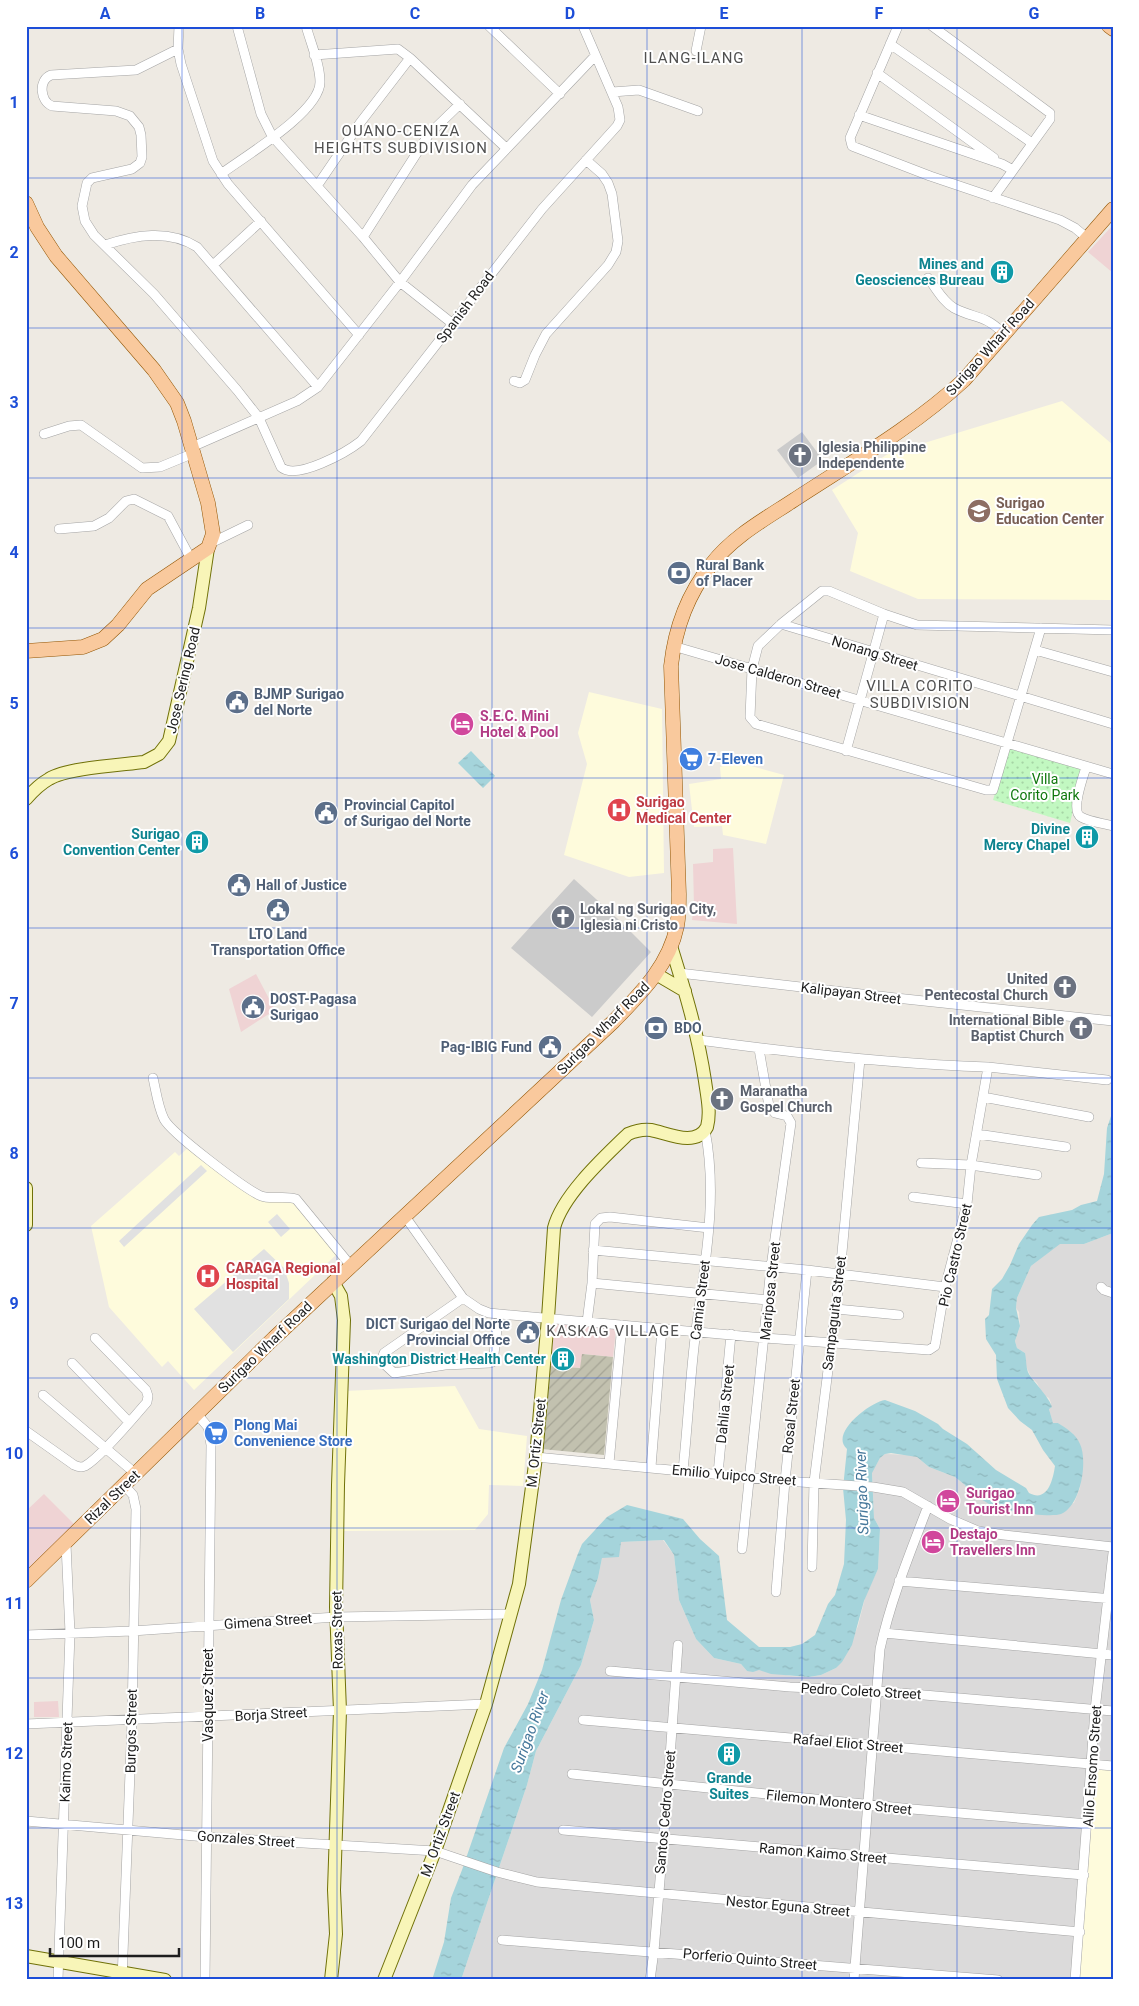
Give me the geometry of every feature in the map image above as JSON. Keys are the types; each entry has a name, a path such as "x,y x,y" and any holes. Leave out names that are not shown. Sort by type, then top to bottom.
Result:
{"main road":[{"path":"1109,26 1113,29"},
{"path":"26,203 37,227 56,256 154,370 181,412 211,514 213,534 210,545 147,589 118,625 103,639 83,647 26,651"},
{"name":"Surigao Wharf Road","path":"198,1414 333,1282 613,1022 646,988 656,974 671,946 678,923 679,894 670,682 673,646 688,600 711,565 724,551 756,525 933,408 964,380 1113,209"},
{"name":"Rizal Street","path":"27,1579 66,1544 198,1414"}],"street":[{"path":"179,26 178,49 208,149 221,174 360,335"},
{"path":"237,26 262,114 272,136 363,237 400,282 453,324"},
{"path":"221,174 307,109 318,92 320,84 319,74 306,26"},
{"path":"489,26 560,94"},
{"name":"Spanish Road","path":"259,418 281,467 285,471 293,472 334,458 349,451 366,436 542,209 617,126 620,120 618,107 583,26"},
{"path":"696,51 701,26"},
{"path":"898,26 850,138 850,144 854,149 1060,220 1075,228 1087,238"},
{"path":"932,26 1048,111 1050,119 992,198"},
{"path":"890,44 1032,143"},
{"path":"314,55 398,48 506,148"},
{"path":"178,49 136,70 55,74 46,77 42,83 44,96 48,105 124,113 135,120 141,135 142,157 140,163 132,169 92,178 87,183 82,206 85,221 94,235 154,294 209,356 259,418"},
{"path":"44,434 68,426 81,425 142,468 160,467 297,401 318,387 360,335 462,198 506,148 595,56"},
{"path":"317,186 360,122 410,58"},
{"path":"877,73 1002,164 1013,170"},
{"path":"612,92 630,89 648,92 698,111"},
{"path":"363,237 429,134 460,104"},
{"path":"859,115 1002,164"},
{"path":"514,381 520,383 525,380 546,334 608,265 616,252 618,232 610,189 602,174 586,160"},
{"path":"213,265 261,221"},
{"path":"105,245 135,236 162,236 188,241 197,247 318,387"},
{"path":"928,278 954,308 984,318 1003,333"},
{"path":"59,529 94,526 109,518 126,501 134,499 168,516 191,558"},
{"path":"210,545 248,525"},
{"name":"Jose Sering Road","path":"26,800 41,784 60,774 144,762 153,759 165,748 172,730 190,649 210,545"},
{"path":"1041,628 995,787 989,791 846,751 752,722 749,712 752,669 758,646 819,592 826,590 904,622 930,626 1041,628 1113,630"},
{"path":"846,751 884,614"},
{"name":"Nonang Street","path":"781,624 1113,724"},
{"name":"Jose Calderon Street","path":"673,646 861,700 1007,745 1113,774"},
{"path":"1035,650 1113,672"},
{"path":"1086,767 1076,805 1077,812 1082,817 1113,826"},
{"path":"671,946 699,1040 709,1112 705,1130"},
{"name":"Kalipayan Street","path":"679,973 1113,1020"},
{"path":"656,974 685,991"},
{"path":"699,1040 759,1049 860,1060 918,1065 988,1067 1107,1080"},
{"name":"Mariposa Street","path":"742,1548 771,1267 791,1123 787,1116 775,1114 769,1106 759,1049"},
{"name":"Sampaguita Street","path":"812,1567 814,1482 840,1274 860,1060"},
{"name":"Pio Castro Street","path":"463,1298 479,1309 499,1314 799,1341 930,1350 937,1341 946,1288 967,1204 971,1165 988,1067"},
{"path":"153,1078 164,1119 174,1130 234,1179 254,1191 267,1197 290,1197 296,1199 351,1266"},
{"path":"983,1097 1090,1117"},
{"name":"M. Ortiz Street","path":"384,1980 435,1851 486,1704 523,1564 536,1457 554,1228 564,1203 628,1134 642,1130 651,1130 673,1137 685,1138 705,1130"},
{"name":"Camia Street","path":"683,1470 696,1331 709,1228 709,1160 705,1130"},
{"path":"977,1134 1066,1147"},
{"path":"921,1162 971,1165 1037,1175"},
{"path":"26,1188 26,1225"},
{"path":"913,1197 967,1204"},
{"path":"404,1215 463,1298 384,1354 381,1361 394,1373 445,1365 493,1362 499,1314"},
{"path":"587,1322 592,1283 595,1224 601,1218 610,1217 709,1228"},
{"path":"593,1250 807,1270 946,1288"},
{"name":"Rosal Street","path":"776,1592 785,1480 807,1270"},
{"name":"Roxas Street","path":"330,1980 336,1934 334,1890 340,1711 336,1617 338,1485 344,1320 341,1296 333,1282"},
{"path":"592,1283 768,1300"},
{"path":"1101,1287 1113,1293"},
{"path":"836,1309 899,1315"},
{"path":"609,1463 622,1325"},
{"path":"651,1467 662,1329"},
{"name":"Dahlia Street","path":"718,1474 730,1334"},
{"path":"26,1431 80,1468 90,1462 105,1448 147,1402 146,1390 95,1338"},
{"path":"72,1363 129,1422"},
{"path":"43,1395 136,1474"},
{"name":"Vasquez Street","path":"198,1414 208,1427 211,1446 205,1980"},
{"name":"Emilio Yuipco Street","path":"536,1457 873,1487 903,1492 958,1523 978,1530 1004,1535 1113,1547"},
{"name":"Burgos Street","path":"122,1976 132,1720 132,1631 136,1509 133,1495 125,1486"},
{"path":"854,1980 877,1691 884,1633 899,1581 928,1506"},
{"name":"Kaimo Street","path":"58,1980 70,1633 66,1544"},
{"name":"Alilo Ensomo Street","path":"1075,1980 1095,1710 1100,1654 1110,1599 1113,1553"},
{"path":"899,1581 1110,1599"},
{"name":"Gimena Street","path":"26,1635 132,1631 336,1617 511,1614"},
{"path":"884,1633 1113,1655"},
{"name":"Santos Cedro Street","path":"650,1980 659,1894 678,1645"},
{"name":"Pedro Coleto Street","path":"610,1671 675,1678 790,1687 877,1691 1113,1711"},
{"name":"Borja Street","path":"26,1724 486,1704"},
{"name":"Rafael Eliot Street","path":"583,1720 1113,1766"},
{"name":"Filemon Montero Street","path":"572,1774 668,1785 1088,1824"},
{"name":"Gonzales Street","path":"26,1821 206,1837 435,1851 497,1872"},
{"name":"Ramon Kaimo Street","path":"563,1830 1084,1875"},
{"name":"Nestor Eguna Street","path":"497,1872 538,1882 1080,1932"},
{"name":"Porferio Quinto Street","path":"502,1940 998,1980"},
{"path":"26,1956 122,1976 165,1980"}],"shaded area":[{"path":"1113,225 1113,273 1088,252"},
{"name":"Surigao Education Center","path":"1062,401 1113,445 1113,600 918,599 850,571 858,533 832,490 888,454"},
{"name":"Iglesia Philippine Independente","path":"802,432 823,460 798,478 777,450"},
{"name":"Surigao Medical Center","path":"589,692 662,709 664,873 629,877 564,855 587,764 578,733"},
{"path":"726,759 784,775 766,844 723,835 722,826 694,827 689,784 721,779 720,767 726,765"},
{"path":"733,848 737,924 692,920 694,906 693,864 713,862 713,849"},
{"path":"574,879 651,952 592,1017 511,948"},
{"path":"256,974 275,1010 241,1032 229,989"},
{"name":"CARAGA Regional Hospital","path":"190,1146 239,1187 291,1201 338,1253 194,1390 168,1361 162,1367 109,1307 91,1226 175,1152 179,1156"},
{"path":"201,1165 207,1171 124,1247 119,1241"},
{"path":"277,1214 290,1229 281,1237 268,1222"},
{"path":"1113,1233 1113,1769 1096,1768 1079,1980 461,1980 527,1785 536,1751 581,1665 594,1620 590,1600 598,1578 602,1558 621,1542 663,1540 674,1555 679,1600 696,1639 714,1658 741,1664 747,1671 759,1670 791,1676 809,1677 821,1675 836,1668 846,1654 858,1626 866,1594 878,1569 880,1529 874,1518 872,1472 880,1458 885,1454 917,1457 929,1467 955,1477 967,1489 994,1506 1033,1515 1074,1503 1080,1488 1082,1469 1073,1434 1058,1423 1053,1424 1049,1409 1051,1403 1049,1398 1043,1395 1037,1383 1031,1377 1026,1366 1025,1353 1017,1348 1015,1341 1020,1326 1019,1312 1016,1308 1017,1298 1031,1266 1060,1243 1084,1244"},
{"path":"264,1249 284,1268 289,1283 289,1299 233,1352 194,1309"},
{"path":"555,1324 616,1329 613,1357 583,1354 581,1368 550,1366"},
{"path":"582,1354 613,1357 604,1455 542,1449 550,1366 580,1368"},
{"path":"455,1386 479,1429 527,1436 523,1486 489,1485 488,1514 475,1530 344,1531 345,1391"},
{"path":"44,1494 76,1526 31,1571 26,1564 26,1511"},
{"path":"58,1701 59,1717 34,1717 34,1702"},
{"path":"1096,1768 1113,1769 1113,1980 1079,1980"}],"green space":[{"name":"Villa Corito Park","path":"1009,747 1083,769 1070,823 993,800"}],"water":[{"path":"471,751 495,776 483,788 458,763"},
{"name":"Surigao River","path":"1113,1110 1113,1233 1084,1244 1060,1244 1031,1266 1017,1298 1016,1308 1020,1326 1015,1341 1017,1348 1025,1353 1029,1374 1051,1404 1052,1407 1049,1409 1053,1423 1058,1423 1067,1429 1080,1444 1083,1472 1074,1502 1061,1514 1055,1515 1017,1512 999,1508 967,1489 955,1477 929,1467 917,1457 891,1453 885,1454 880,1458 872,1473 874,1518 880,1529 878,1569 864,1601 852,1645 842,1662 836,1668 821,1675 809,1677 771,1674 759,1670 747,1671 741,1664 714,1658 696,1639 679,1600 674,1555 664,1540 621,1542 619,1557 602,1558 598,1578 590,1600 594,1620 581,1665 536,1751 527,1785 461,1980 432,1980 444,1942 451,1898 504,1748 528,1704 542,1670 561,1600 582,1544 607,1517 627,1505 683,1519 700,1539 719,1556 727,1620 759,1647 790,1647 802,1644 815,1635 828,1604 835,1595 844,1564 846,1520 843,1488 847,1449 843,1443 843,1435 847,1427 870,1406 885,1400 915,1411 967,1444 996,1470 1026,1488 1029,1493 1041,1495 1045,1492 1051,1483 1055,1466 1032,1430 1008,1408 997,1379 996,1355 986,1339 985,1319 989,1315 992,1289 1002,1279 1019,1244 1039,1217 1072,1210 1081,1205 1097,1201 1104,1174 1107,1128"}],"place":[{"name":"Mines and Geosciences Bureau","path":"1002,272"},
{"name":"Iglesia Philippine Independente","path":"800,455"},
{"name":"Surigao Education Center","path":"979,511"},
{"name":"Rural Bank of Placer","path":"679,573"},
{"name":"BJMP Surigao del Norte","path":"237,702"},
{"name":"S.E.C. Mini Hotel & Pool","path":"462,724"},
{"name":"7-Eleven","path":"691,759"},
{"name":"Surigao Medical Center","path":"619,810"},
{"name":"Provincial Capitol of Surigao del Norte","path":"326,813"},
{"name":"Divine Mercy Chapel","path":"1087,837"},
{"name":"Surigao Convention Center","path":"197,842"},
{"name":"Hall of Justice","path":"239,885"},
{"name":"LTO Land Transportation Office","path":"278,910"},
{"name":"Lokal ng Surigao City, Iglesia ni Cristo","path":"563,917"},
{"name":"United Pentecostal Church","path":"1065,987"},
{"name":"DOST-Pagasa Surigao","path":"253,1007"},
{"name":"BDO","path":"656,1028"},
{"name":"International Bible Baptist Church","path":"1081,1028"},
{"name":"Pag-IBIG Fund","path":"550,1047"},
{"name":"Maranatha Gospel Church","path":"722,1099"},
{"name":"CARAGA Regional Hospital","path":"208,1276"},
{"name":"DICT Surigao del Norte Provincial Office","path":"528,1332"},
{"name":"Washington District Health Center","path":"563,1359"},
{"name":"Plong Mai Convenience Store","path":"216,1433"},
{"name":"Surigao Tourist Inn","path":"948,1501"},
{"name":"Destajo Travellers Inn","path":"933,1542"},
{"name":"Grande Suites","path":"729,1754"}],"district":[{"name":"ILANG-ILANG","path":"694,58"},
{"name":"OUANO-CENIZA HEIGHTS SUBDIVISION","path":"401,140"},
{"name":"VILLA CORITO SUBDIVISION","path":"920,694"},
{"name":"KASKAG VILLAGE","path":"613,1331"}]}
